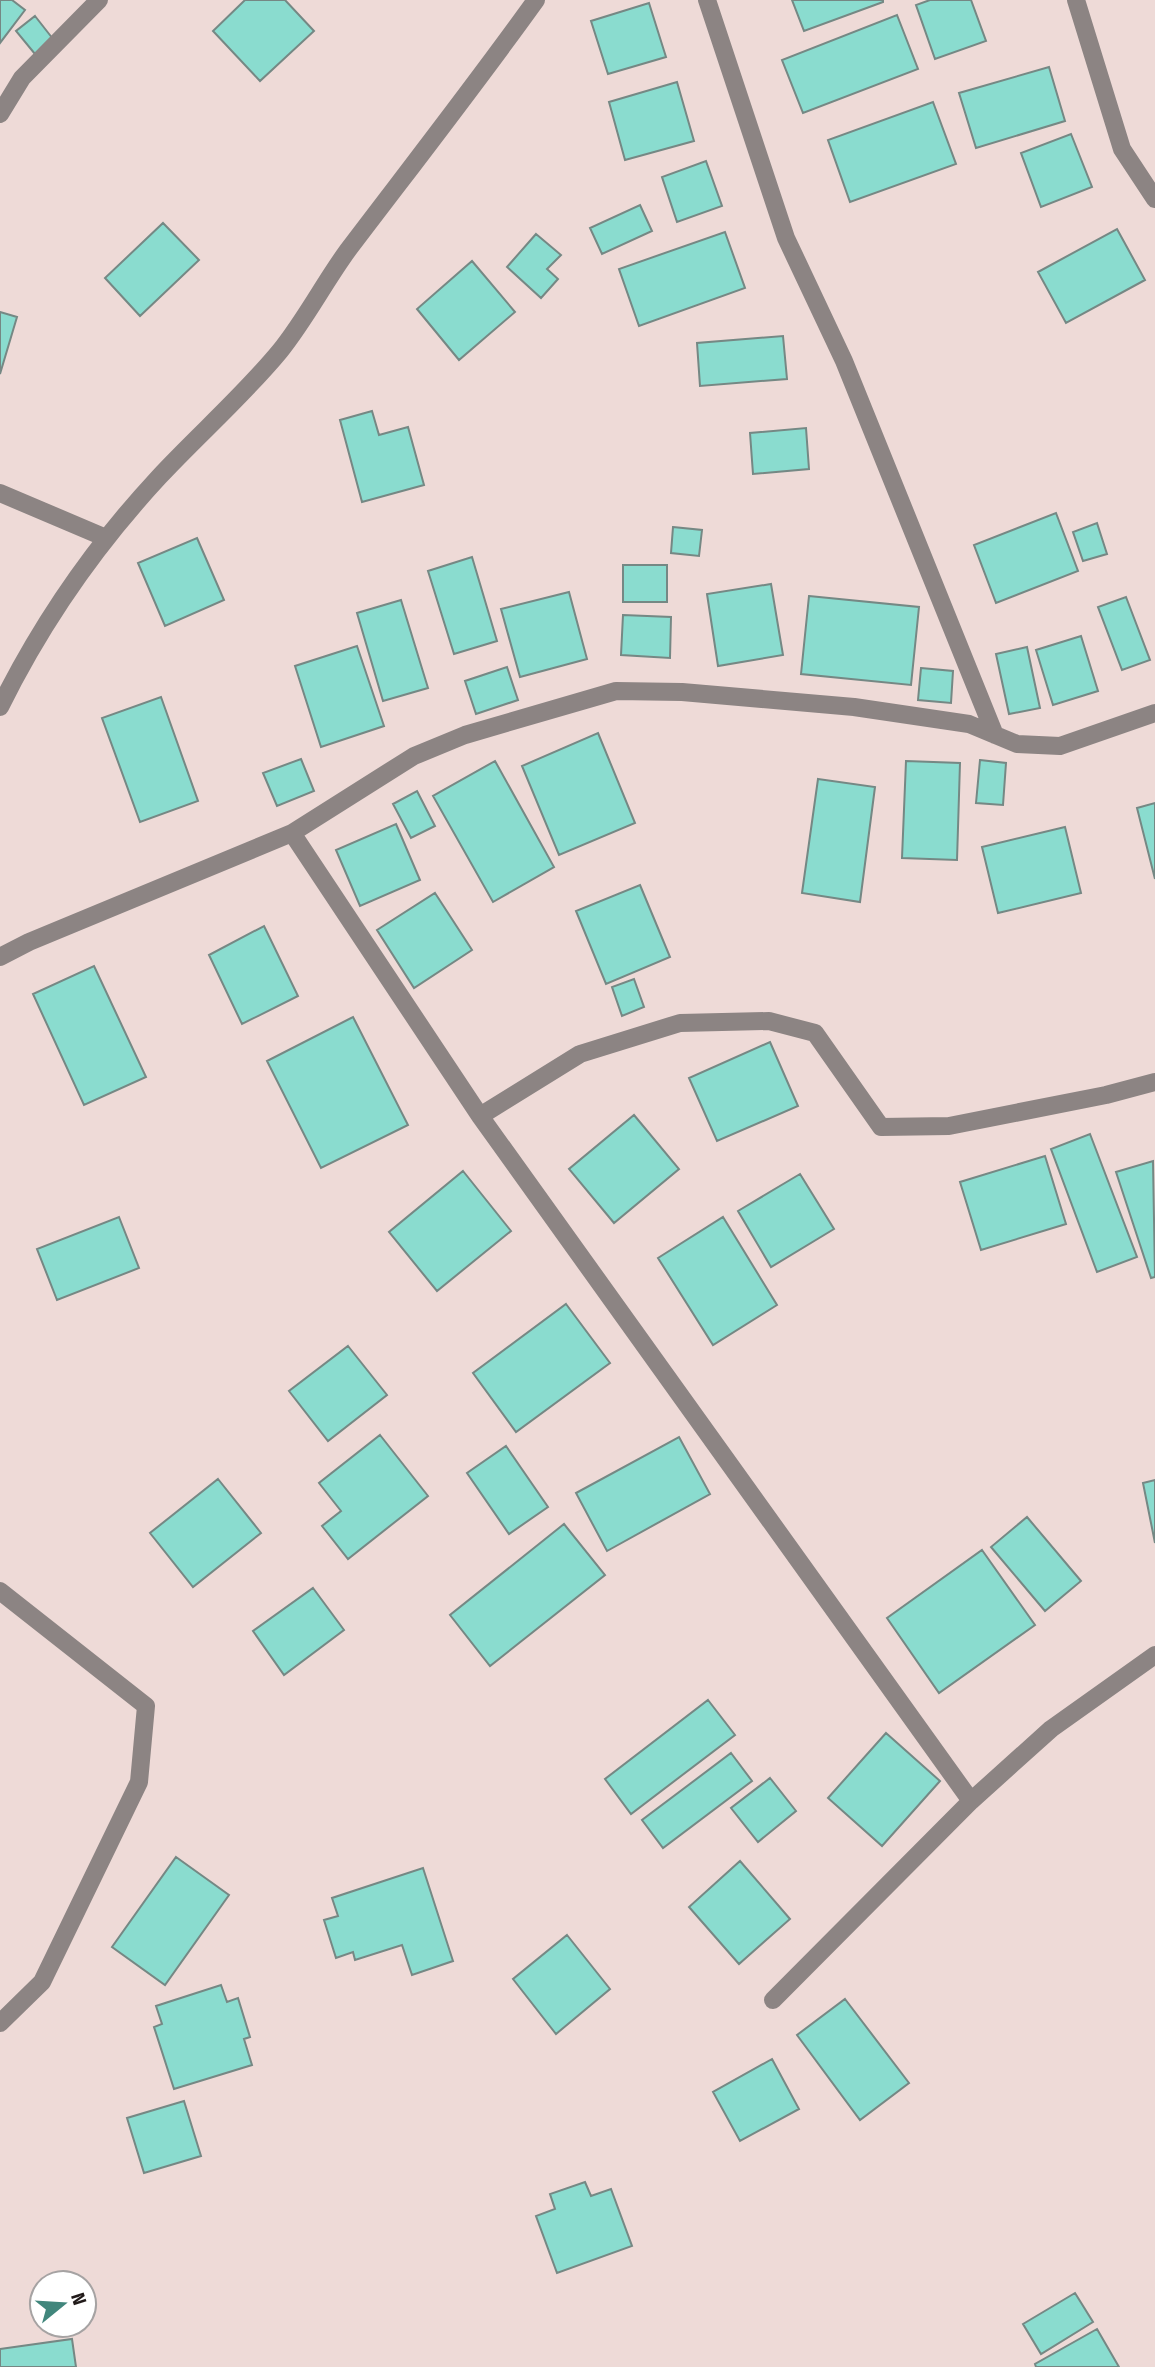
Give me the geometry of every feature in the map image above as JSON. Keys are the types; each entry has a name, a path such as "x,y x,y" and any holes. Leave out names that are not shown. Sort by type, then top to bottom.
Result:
{"street":[{"path":"0,114 22,78 99,0"},
{"path":"0,708 22,662 64,592 106,538 280,351 347,252 466,99 536,0"},
{"path":"706,0 786,238 844,361 995,735"},
{"path":"1076,0 1122,149 1155,199"},
{"path":"0,493 106,538"},
{"path":"0,957 29,942 292,833 414,756 465,735 616,691 682,692 854,707 970,724 1017,744 1060,747 1155,713"},
{"path":"292,833 480,1116 971,1801"},
{"path":"480,1116 580,1054 680,1023 769,1021 815,1033 881,1126 949,1126 1106,1096 1155,1082"},
{"path":"0,1591 146,1706 139,1782 42,1982 0,2024"},
{"path":"773,2000 971,1801 1051,1729 1155,1655"}],"building":[{"path":"0,0 12,0 25,10 0,43"},
{"path":"245,0 285,0 314,31 260,81 213,31"},
{"path":"792,0 883,0 883,2 804,31"},
{"path":"930,0 971,0 986,41 935,59 916,5"},
{"path":"649,3 666,57 608,74 591,21"},
{"path":"897,15 918,69 803,113 782,60"},
{"path":"35,16 53,39 35,54 16,31"},
{"path":"1049,67 1065,121 976,148 959,93"},
{"path":"677,82 694,141 625,160 609,102"},
{"path":"933,102 956,164 850,202 828,140"},
{"path":"1071,134 1092,187 1041,207 1021,153"},
{"path":"706,161 722,206 677,222 662,177"},
{"path":"640,205 652,231 602,254 590,228"},
{"path":"163,223 199,260 140,316 105,278"},
{"path":"1117,229 1145,280 1066,323 1038,272"},
{"path":"725,232 745,288 639,326 619,269"},
{"path":"536,234 561,255 547,269 558,279 541,298 507,267"},
{"path":"472,261 515,312 459,360 417,309"},
{"path":"0,312 17,317 0,374"},
{"path":"783,336 787,379 700,386 697,343"},
{"path":"372,411 379,435 408,427 424,485 362,502 340,420"},
{"path":"806,428 809,469 753,474 750,433"},
{"path":"1056,513 1078,571 996,603 974,545"},
{"path":"1097,523 1107,554 1083,561 1073,532"},
{"path":"673,527 702,530 699,556 671,553"},
{"path":"197,538 224,600 165,626 138,563"},
{"path":"472,557 497,641 454,654 428,571"},
{"path":"623,565 667,565 667,602 623,602"},
{"path":"771,584 783,655 718,666 707,594"},
{"path":"569,592 587,659 520,677 501,609"},
{"path":"809,596 919,607 911,685 801,674"},
{"path":"1126,597 1150,660 1122,670 1098,607"},
{"path":"401,600 428,688 383,701 357,613"},
{"path":"623,615 671,617 670,658 621,655"},
{"path":"1081,636 1098,691 1053,705 1036,650"},
{"path":"357,646 384,726 321,747 295,666"},
{"path":"1027,647 1040,708 1009,714 996,654"},
{"path":"507,667 518,700 476,714 465,681"},
{"path":"921,668 953,671 951,703 918,700"},
{"path":"161,697 198,801 140,822 102,718"},
{"path":"598,733 635,823 559,855 522,766"},
{"path":"301,759 314,791 277,806 263,773"},
{"path":"980,760 1006,763 1003,805 976,803"},
{"path":"495,761 554,867 493,902 433,796"},
{"path":"906,761 960,763 957,860 902,858"},
{"path":"818,779 875,787 860,902 802,893"},
{"path":"417,791 435,826 411,838 393,804"},
{"path":"1155,803 1155,879 1137,808"},
{"path":"396,824 420,880 360,906 336,850"},
{"path":"1065,827 1081,893 998,913 982,847"},
{"path":"640,885 670,957 606,984 576,911"},
{"path":"435,893 472,950 414,988 377,930"},
{"path":"264,926 298,996 242,1024 209,955"},
{"path":"94,966 146,1077 84,1105 33,994"},
{"path":"634,979 644,1007 622,1016 612,987"},
{"path":"353,1017 408,1125 321,1168 267,1061"},
{"path":"770,1042 798,1106 717,1141 689,1078"},
{"path":"634,1115 679,1169 614,1223 569,1169"},
{"path":"1090,1134 1137,1257 1097,1272 1051,1149"},
{"path":"1045,1156 1066,1224 981,1250 960,1182"},
{"path":"1153,1161 1155,1277 1151,1278 1116,1172"},
{"path":"463,1171 511,1231 437,1291 389,1232"},
{"path":"800,1174 834,1229 771,1267 738,1211"},
{"path":"119,1217 139,1268 57,1300 37,1249"},
{"path":"723,1217 777,1305 713,1345 658,1258"},
{"path":"566,1304 610,1363 516,1432 473,1373"},
{"path":"348,1346 387,1395 328,1441 289,1391"},
{"path":"380,1435 428,1496 348,1559 322,1526 341,1511 319,1483"},
{"path":"679,1437 710,1494 607,1551 576,1493"},
{"path":"506,1446 548,1507 509,1534 467,1473"},
{"path":"218,1479 261,1533 193,1587 150,1533"},
{"path":"1155,1480 1155,1543 1143,1483"},
{"path":"1027,1517 1081,1581 1045,1611 991,1547"},
{"path":"564,1524 605,1575 490,1666 450,1615"},
{"path":"982,1550 1035,1625 939,1693 887,1618"},
{"path":"313,1588 344,1630 284,1675 253,1631"},
{"path":"708,1700 735,1735 631,1814 605,1779"},
{"path":"886,1733 940,1781 882,1846 828,1798"},
{"path":"731,1753 752,1781 663,1848 642,1820"},
{"path":"770,1778 796,1811 758,1842 731,1808"},
{"path":"176,1857 229,1895 165,1985 112,1947"},
{"path":"740,1861 790,1919 739,1964 689,1907"},
{"path":"423,1868 453,1961 412,1975 402,1945 355,1960 353,1952 336,1958 324,1920 338,1916 332,1898"},
{"path":"567,1935 610,1989 556,2034 513,1979"},
{"path":"221,1985 227,2002 238,1998 250,2037 244,2039 252,2065 174,2089 154,2027 162,2024 156,2006"},
{"path":"845,1999 909,2083 860,2120 797,2035"},
{"path":"772,2059 799,2109 740,2141 713,2092"},
{"path":"184,2101 201,2156 144,2173 127,2118"},
{"path":"585,2182 591,2196 611,2189 632,2246 557,2273 536,2216 555,2209 550,2194"},
{"path":"1075,2293 1093,2322 1041,2354 1023,2324"},
{"path":"1097,2329 1119,2367 1036,2367 1035,2364"},
{"path":"72,2339 76,2367 0,2367 0,2349"}]}
